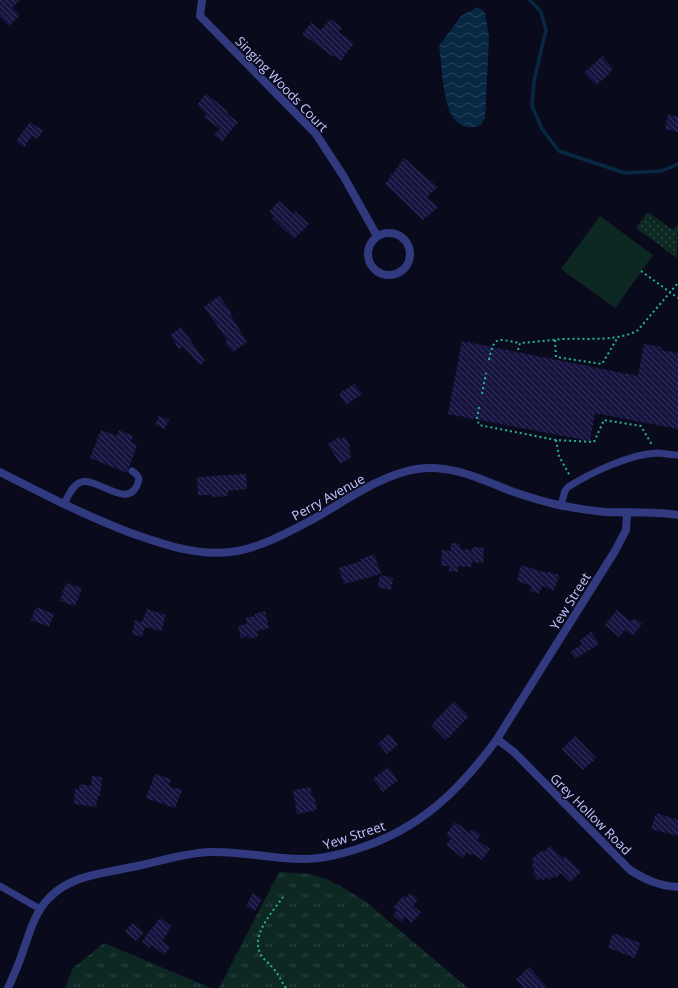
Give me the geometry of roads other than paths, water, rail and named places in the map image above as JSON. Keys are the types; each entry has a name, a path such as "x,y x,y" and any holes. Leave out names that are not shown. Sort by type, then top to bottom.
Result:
{"street":[{"name":"Singing Woods Court","path":"202,0 200,16 316,134 344,177 377,236"},
{"path":"392,232 406,240 410,255 404,269 390,275 382,274 375,270 370,264 368,249 371,242 377,236 392,232"},
{"name":"Perry Avenue","path":"0,472 64,504 111,525 162,544 194,551 216,553 242,550 276,538 305,524 385,478 417,469 442,468 459,472 525,495 561,505 604,512 656,512 678,515"},
{"name":"Yew Street","path":"8,988 40,910 55,892 76,880 96,874 137,867 192,854 212,852 314,859 341,854 378,842 409,827 440,804 471,773 497,739 615,552 626,530 627,512"},
{"name":"Grey Hollow Road","path":"497,739 514,752 630,870 651,882 665,886 678,887"}],"lane":[{"path":"561,505 565,491 568,487 597,471 642,455 657,453 678,455"},
{"path":"64,504 70,493 80,482 91,483 117,493 129,494 135,490 139,479 132,471"},
{"path":"0,886 40,910"}],"water":[{"path":"478,7 485,13 489,37 485,118 478,126 468,127 457,122 450,113 445,95 439,46 461,16"}],"waterway":[{"path":"530,0 541,12 546,30 534,81 532,106 542,129 559,151 625,173 661,171 678,164"}]}
